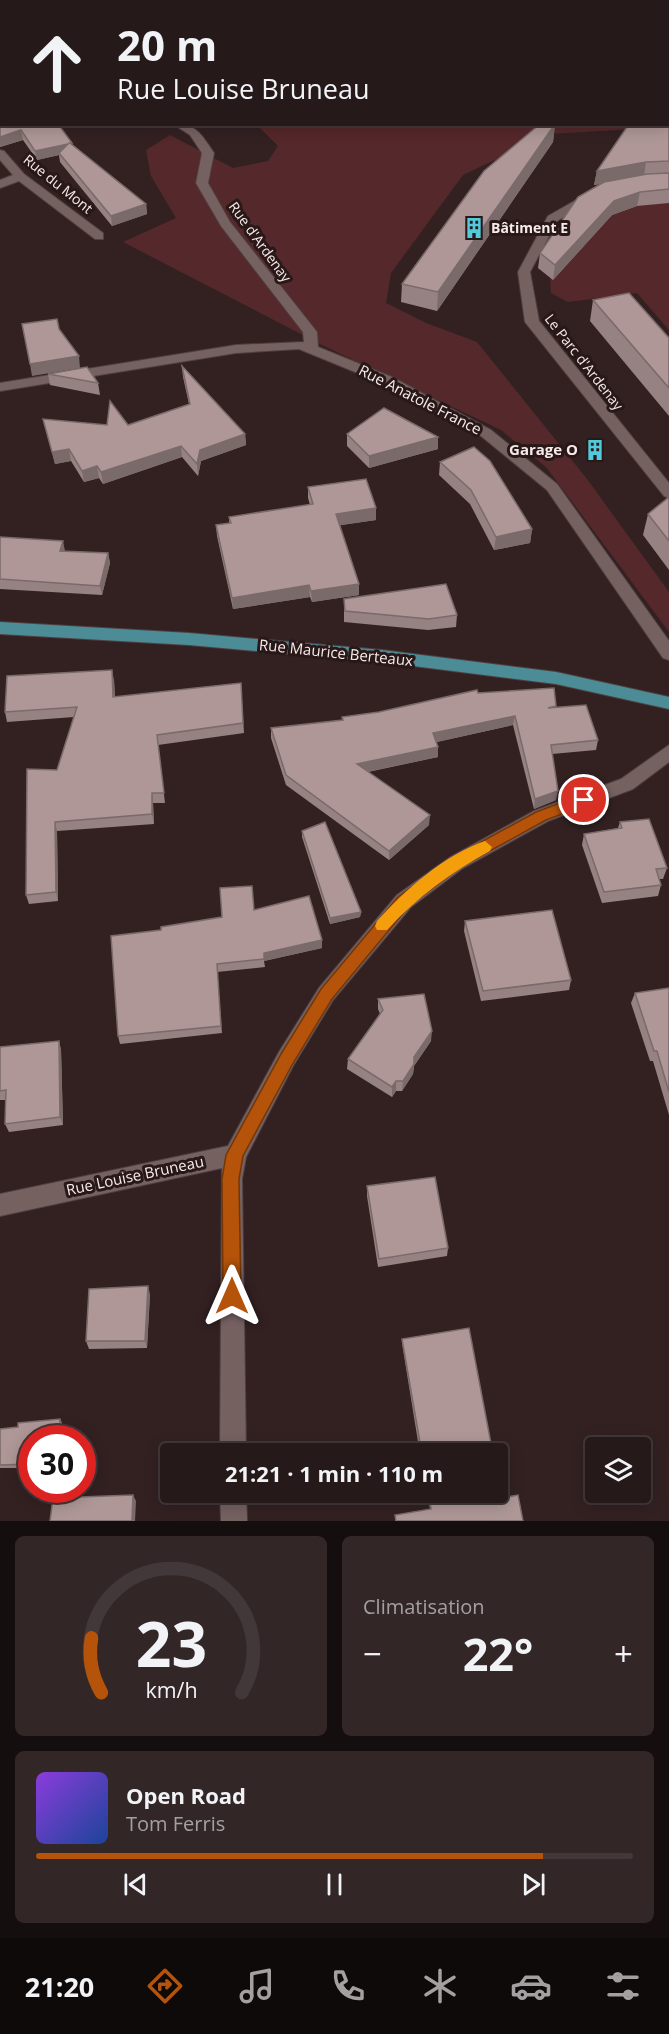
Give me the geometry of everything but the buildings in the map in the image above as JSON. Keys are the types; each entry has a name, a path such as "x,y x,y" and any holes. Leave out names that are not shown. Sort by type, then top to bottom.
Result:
{"main road":[{"name":"Rue Maurice Berteaux","path":"0,628 189,639 382,656 556,678 669,703"}],"street":[{"name":"Rue d'Ardenay","path":"182,126 194,133 208,153 202,183 225,223 310,332 311,349"},
{"name":"Rue du Mont","path":"0,153 20,176 99,236"},
{"path":"0,184 20,176"},
{"name":"Le Parc d'Ardenay","path":"609,189 597,191 552,219 524,272 532,322 669,493"},
{"name":"Rue Anatole France","path":"0,387 236,349 301,345 387,380 486,433 552,487 669,654"},
{"path":"233,1443 231,1179 235,1155 286,1059 326,994 404,901 456,863 541,816 627,784 669,752"},
{"name":"Rue Louise Bruneau","path":"0,1205 235,1155"},
{"path":"233,1503 234,1521"}],"shaded area":[{"path":"258,126 669,126 550,134 463,175 391,273 386,303 426,323 477,342 587,479 669,592 669,632 546,467 501,430 324,346 123,242 176,218 151,176 146,150 170,135 233,168 268,161 278,146"},
{"path":"669,202 669,330 637,293 568,302 551,293 550,275 611,215 637,206"}],"slow traffic":[{"path":"382,926 404,901 456,863 485,847"}],"place":[{"name":"Bâtiment E","path":"474,228"},
{"name":"Garage O","path":"595,450"}],"route":[{"path":"232,1296 231,1179 235,1155 286,1059 326,994 404,901 456,863 541,816 584,800"}]}
